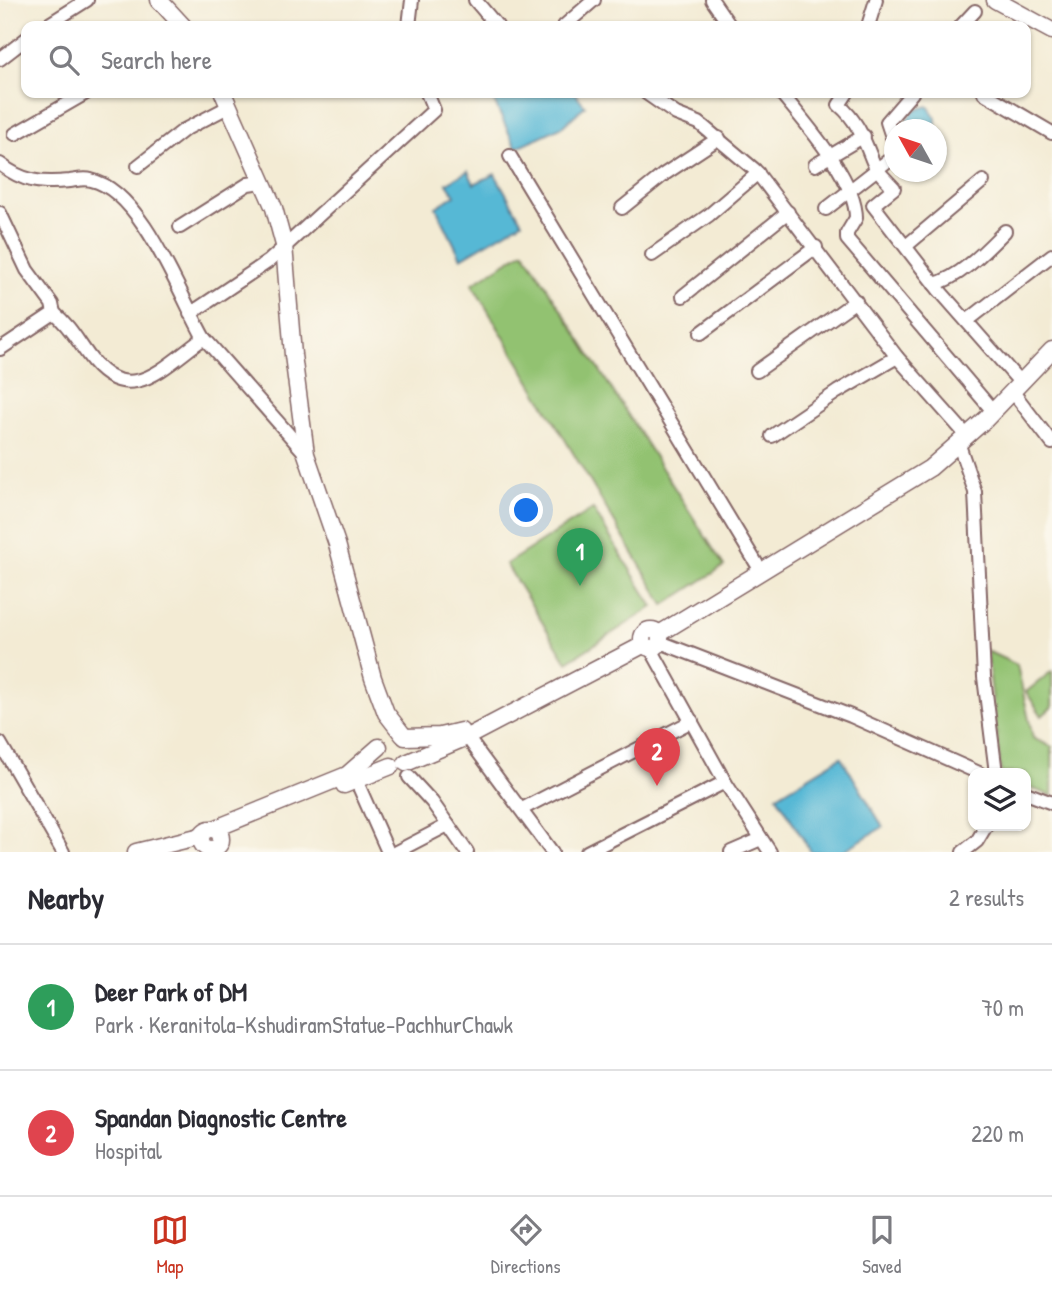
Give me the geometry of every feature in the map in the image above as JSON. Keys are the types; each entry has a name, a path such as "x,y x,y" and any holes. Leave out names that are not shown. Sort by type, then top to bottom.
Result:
{"main road":[{"path":"159,0 178,21"},
{"path":"998,1 1052,31"},
{"path":"227,99 274,208 284,245 293,355 306,454 337,544 386,713 411,748 402,769"},
{"path":"1018,389 1052,350"},
{"path":"136,852 216,842 356,780 402,769 651,639 759,568 905,484 964,441 1018,389 1052,362"},
{"path":"216,842 347,775 388,735 440,736 472,726 651,639"},
{"path":"386,713 380,743 381,759 402,769"}],"street":[{"path":"54,21 87,0"},
{"path":"410,21 412,0"},
{"path":"475,0 493,21"},
{"path":"570,21 594,0"},
{"path":"712,0 727,21"},
{"path":"870,21 876,0"},
{"path":"966,21 975,11"},
{"path":"0,59 21,43"},
{"path":"15,134 77,98"},
{"path":"190,314 269,261 434,110 428,98"},
{"path":"654,98 719,138 758,173 964,441 975,492 984,677 995,768"},
{"path":"786,98 831,158 849,191 856,213 847,239 990,415"},
{"path":"844,98 839,105 864,136 877,169 894,188 873,205 934,284 967,321 1018,389 1052,443"},
{"path":"890,119 908,98"},
{"path":"992,98 1052,133"},
{"path":"138,166 227,99"},
{"path":"815,165 831,158 864,136"},
{"path":"622,208 663,175 719,138"},
{"path":"510,156 759,568"},
{"path":"0,164 14,175 32,183 89,179 117,193 149,236 204,338 306,454"},
{"path":"826,209 884,164"},
{"path":"652,256 709,215 758,173"},
{"path":"906,246 983,181"},
{"path":"180,227 248,184 261,182"},
{"path":"683,296 789,212"},
{"path":"0,214 27,270 52,304 54,313 65,322 102,374 113,381 128,384 172,363 204,338"},
{"path":"934,284 944,282 1004,231"},
{"path":"701,333 816,247"},
{"path":"967,321 1052,255"},
{"path":"757,371 856,301"},
{"path":"0,349 54,313"},
{"path":"772,436 897,357"},
{"path":"651,639 725,782 770,852"},
{"path":"651,639 851,716 968,768"},
{"path":"522,809 692,721"},
{"path":"467,737 552,852"},
{"path":"0,743 63,852"},
{"path":"402,769 467,852"},
{"path":"356,780 388,852"},
{"path":"587,852 725,782"},
{"path":"1031,795 1052,803"},
{"path":"396,852 448,825"},
{"path":"963,852 977,841 983,831"},
{"path":"731,852 761,839"}],"green space":[{"path":"524,251 724,566 664,605 472,284"},
{"path":"593,509 653,607 567,662 506,564"},
{"path":"987,651 1017,665 1033,738 1052,747 1052,796 1031,788 1031,768 1000,768"},
{"path":"1052,671 1052,707 1042,716 1026,692"}],"water":[{"path":"492,98 579,98 585,106 563,126 516,148"},
{"path":"928,106 936,119 908,119 919,109"},
{"path":"468,171 474,184 495,174 522,222 461,258 436,207 455,195 447,183"},
{"path":"841,757 883,827 841,852 811,852 777,796"}],"place":[{"name":"Deer Park of DM","path":"580,586"},
{"name":"Spandan Diagnostic Centre","path":"657,786"}]}
